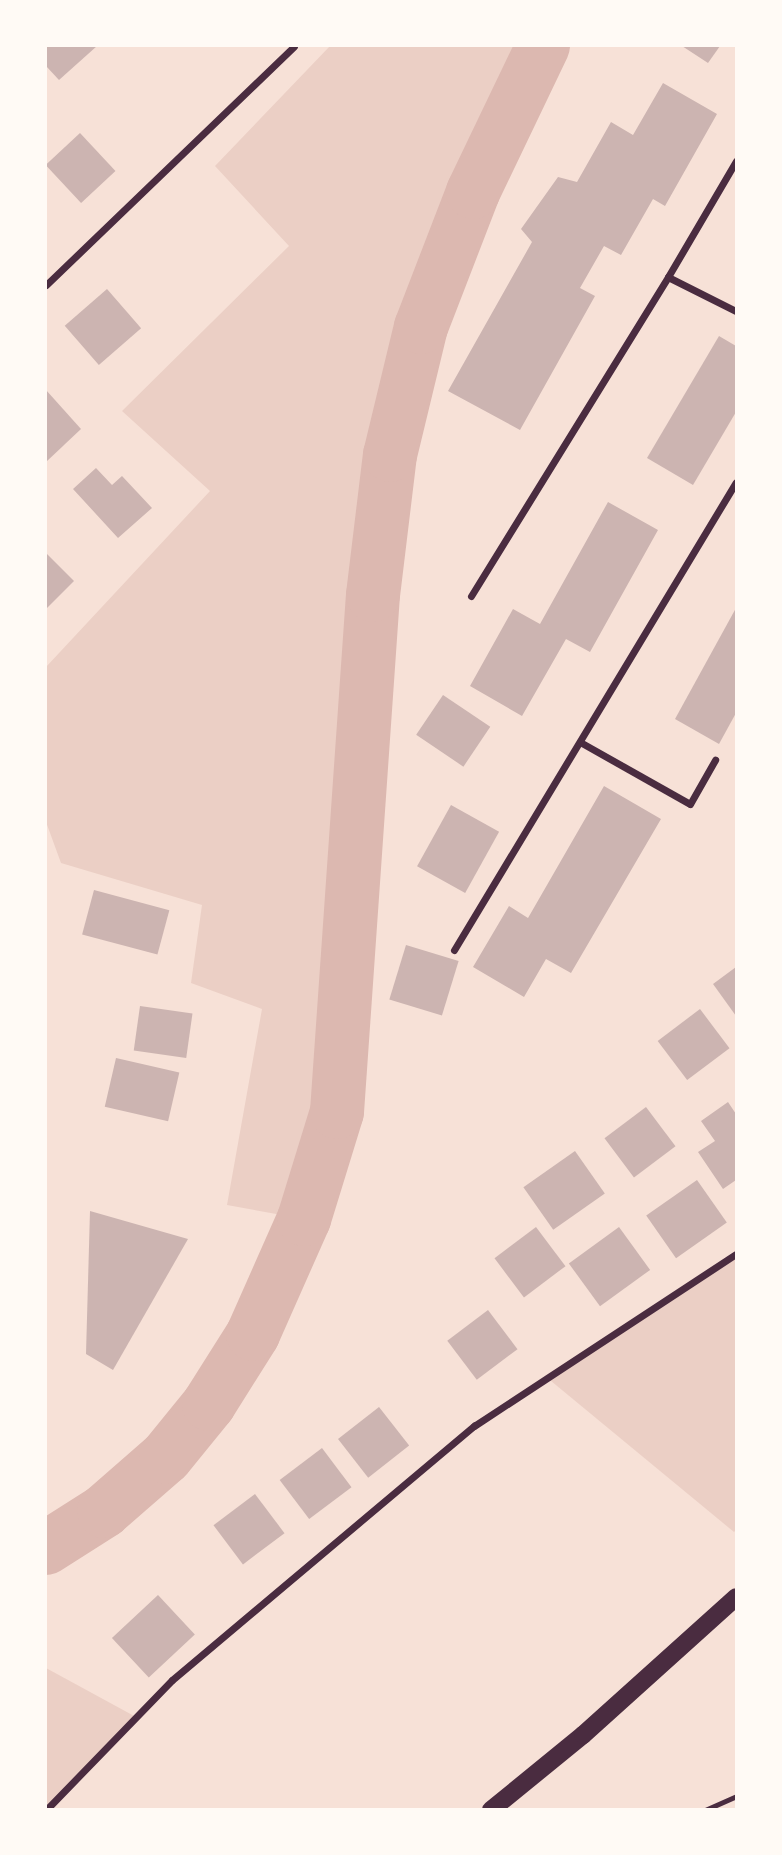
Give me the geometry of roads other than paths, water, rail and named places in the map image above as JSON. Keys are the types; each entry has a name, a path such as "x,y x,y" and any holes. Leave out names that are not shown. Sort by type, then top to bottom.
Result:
{"main road":[{"path":"491,1810 583,1735 737,1597"}],"street":[{"path":"46,285 295,46"},
{"path":"471,596 737,161"},
{"path":"668,277 737,311"},
{"path":"454,950 737,482"},
{"path":"580,742 690,804 715,760"},
{"path":"46,1810 172,1680 474,1426 737,1254"}],"lane":[{"path":"705,1810 737,1796"}],"waterway":[{"path":"46,1548 104,1511 166,1457 209,1404 253,1334 304,1219 337,1112 373,595 390,455 421,327 473,192 543,46"}]}
